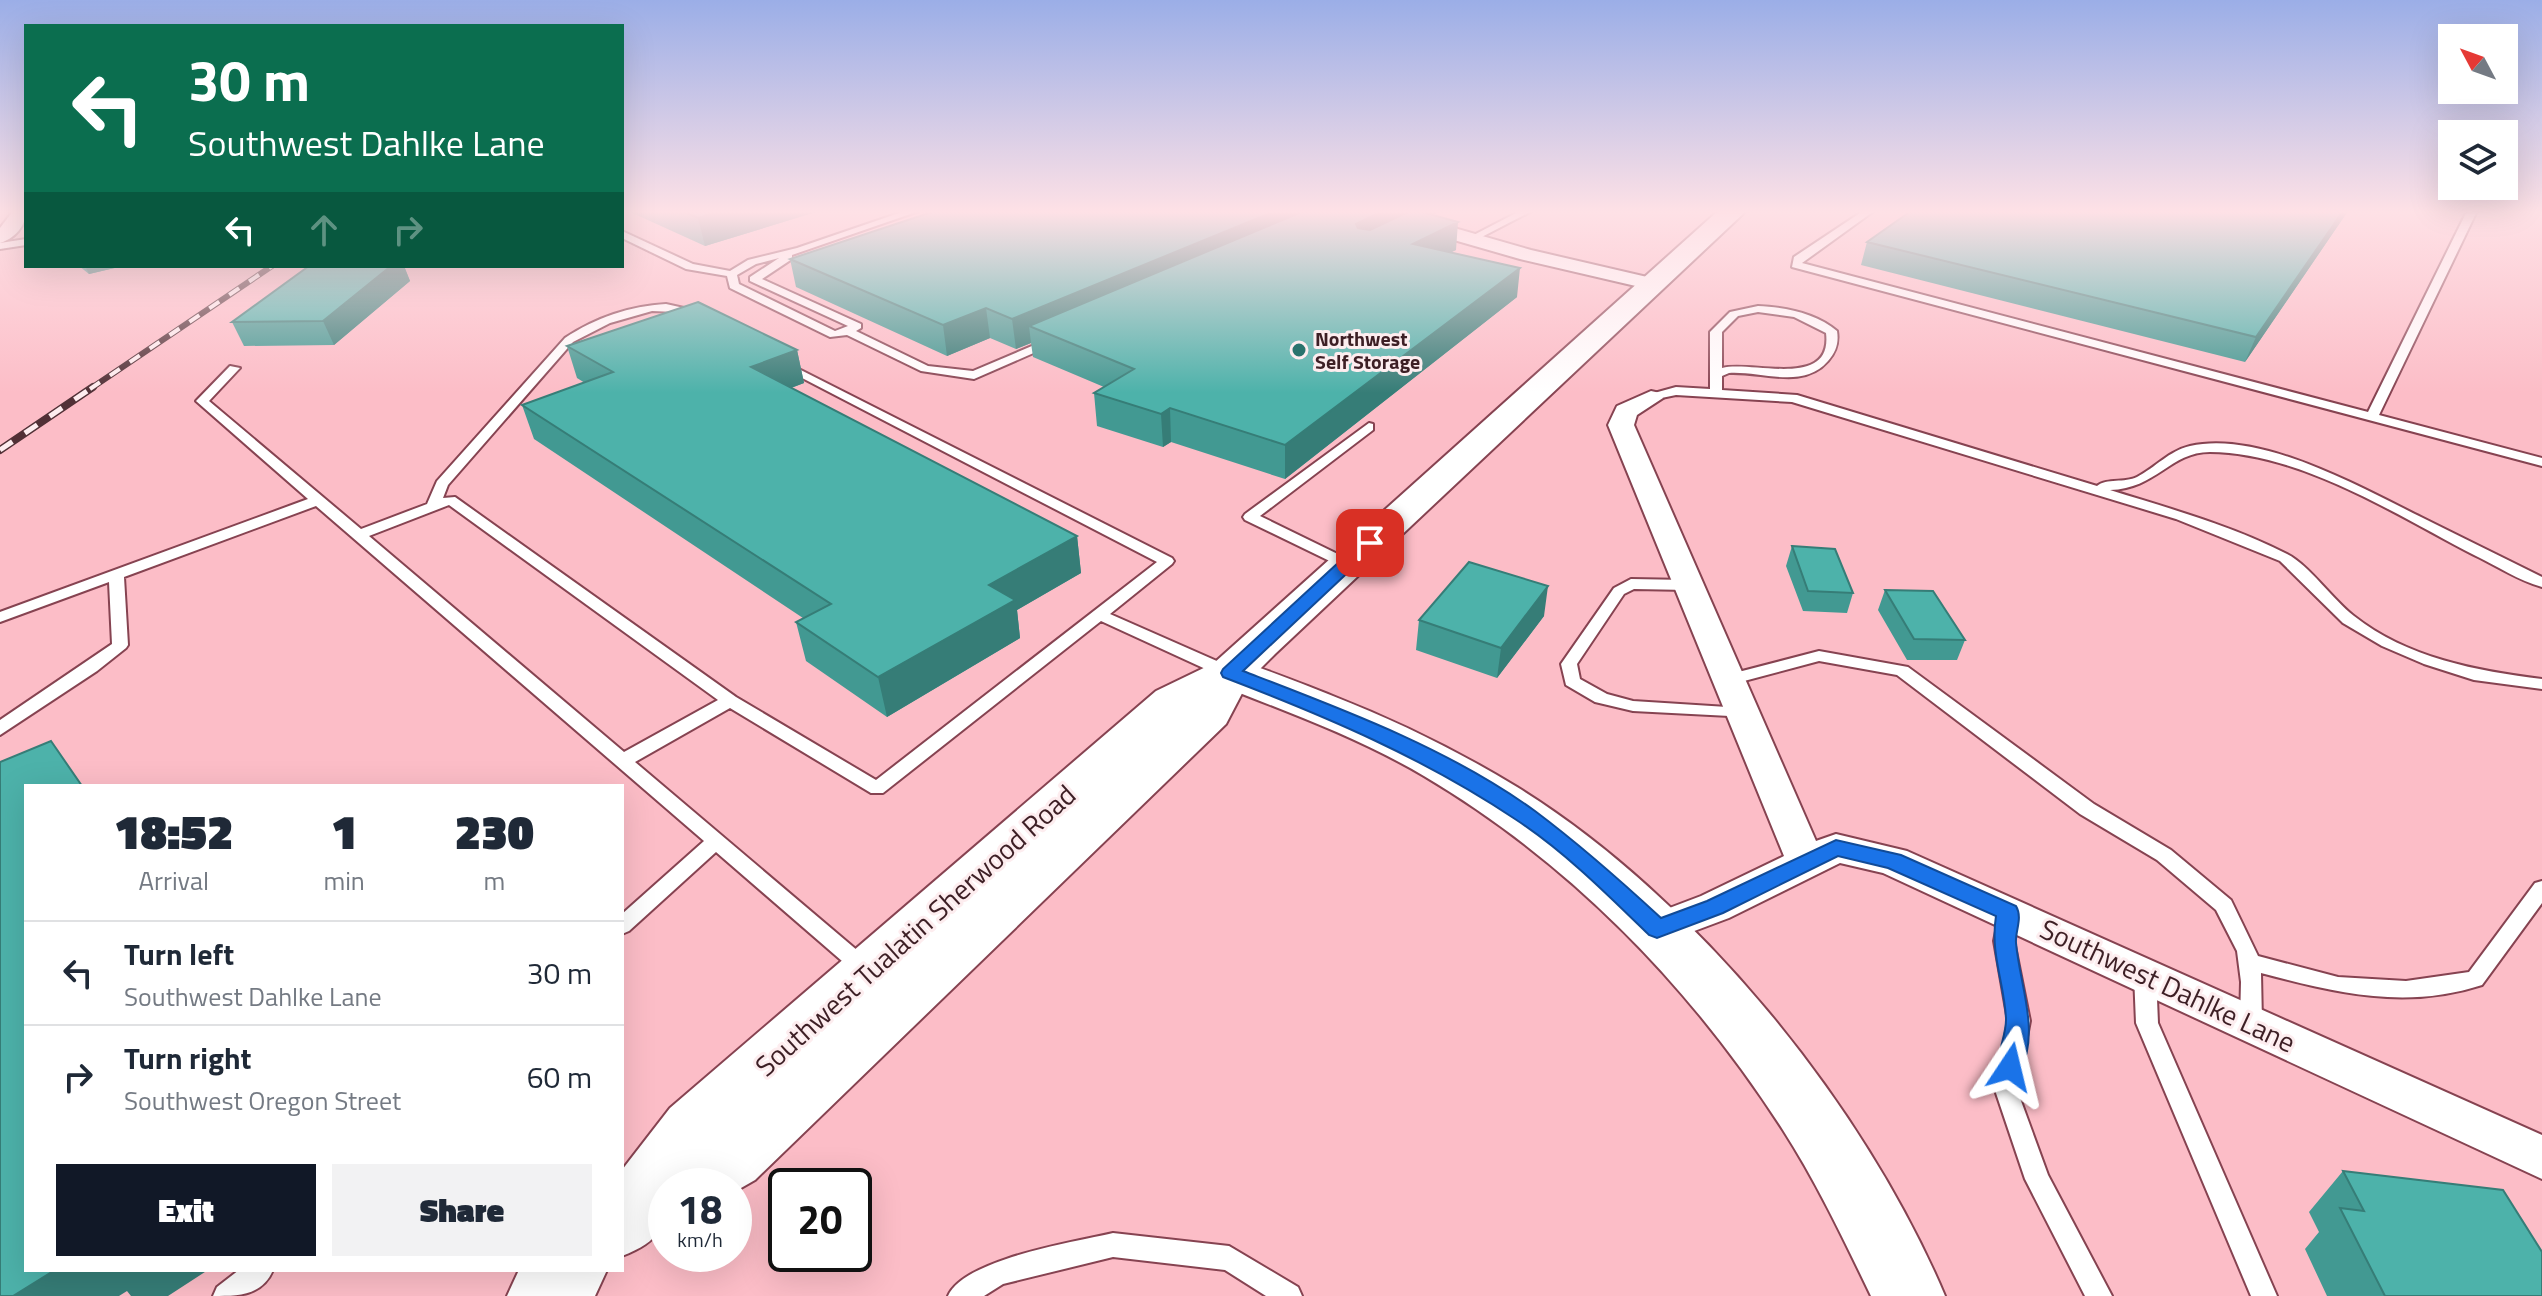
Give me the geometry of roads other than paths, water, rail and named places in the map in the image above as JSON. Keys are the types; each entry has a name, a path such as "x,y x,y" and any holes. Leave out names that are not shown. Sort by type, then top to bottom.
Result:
{"main road":[{"name":"Southwest Tualatin Sherwood Road","path":"671,1168 693,1128 1172,701 1230,673 1667,271"},
{"name":"Southwest Tualatin Sherwood Road","path":"716,1168 732,1159 1209,713 1230,673"},
{"path":"1230,673 1329,711 1441,764 1525,815 1614,888 1713,988 1805,1111 1844,1173 1909,1296"},
{"path":"543,1296 570,1272"}],"street":[{"path":"1602,271 1653,284"},
{"path":"1651,398 1626,411 1621,425 1806,862"},
{"name":"Southwest Dahlke Lane","path":"1657,929 1715,907 1836,848 1893,861 2542,1158"}],"lane":[{"path":"717,271 732,274 736,271"},
{"path":"732,274 734,286 834,335 857,326 754,279 766,271"},
{"path":"1821,271 2542,462"},
{"path":"2372,417 2443,271"},
{"path":"433,506 442,484 569,340 582,330 609,319 661,309 677,309 705,323"},
{"path":"1716,374 1735,369 1784,374 1806,371 1817,366 1828,354 1833,339 1831,331 1812,320 1777,312 1758,310 1733,314 1716,332 1716,374 1716,392"},
{"path":"848,331 925,369 974,375 1062,337"},
{"path":"359,535 450,500 730,701 877,789 1167,561 775,359"},
{"path":"234,368 202,401 868,972"},
{"path":"1651,398 1676,391 1716,392 1775,395 1813,403 2207,525 2272,552 2294,566 2349,620 2416,655 2480,676 2542,684"},
{"path":"1347,564 1250,517 1369,427"},
{"path":"2070,482 2114,487 2132,485 2148,478 2174,455 2196,448 2231,448 2269,455 2324,473 2542,583"},
{"path":"0,617 318,500"},
{"path":"0,729 30,704 94,668 120,645 116,575"},
{"path":"1688,585 1631,584 1619,591 1569,664 1572,681 1601,698 1633,706 1743,713"},
{"path":"1098,614 1230,673"},
{"path":"1729,680 1819,656 1902,671 2087,809 2164,855 2224,905 2247,951 2251,1023"},
{"path":"622,761 730,701"},
{"path":"624,924 716,841"},
{"path":"2249,962 2338,985 2406,990 2475,979 2542,888"},
{"path":"2008,912 2004,941 2019,1021 2006,1090 2037,1179 2099,1296"},
{"path":"2145,974 2147,1023 2264,1296"},
{"path":"961,1296 997,1273 1113,1245 1229,1258 1289,1296"},
{"path":"226,1296 257,1272"}],"railway":[{"path":"90,389 264,271"},
{"path":"0,450 93,387"}],"place":[{"name":"Northwest Self Storage","path":"1299,350"}]}
